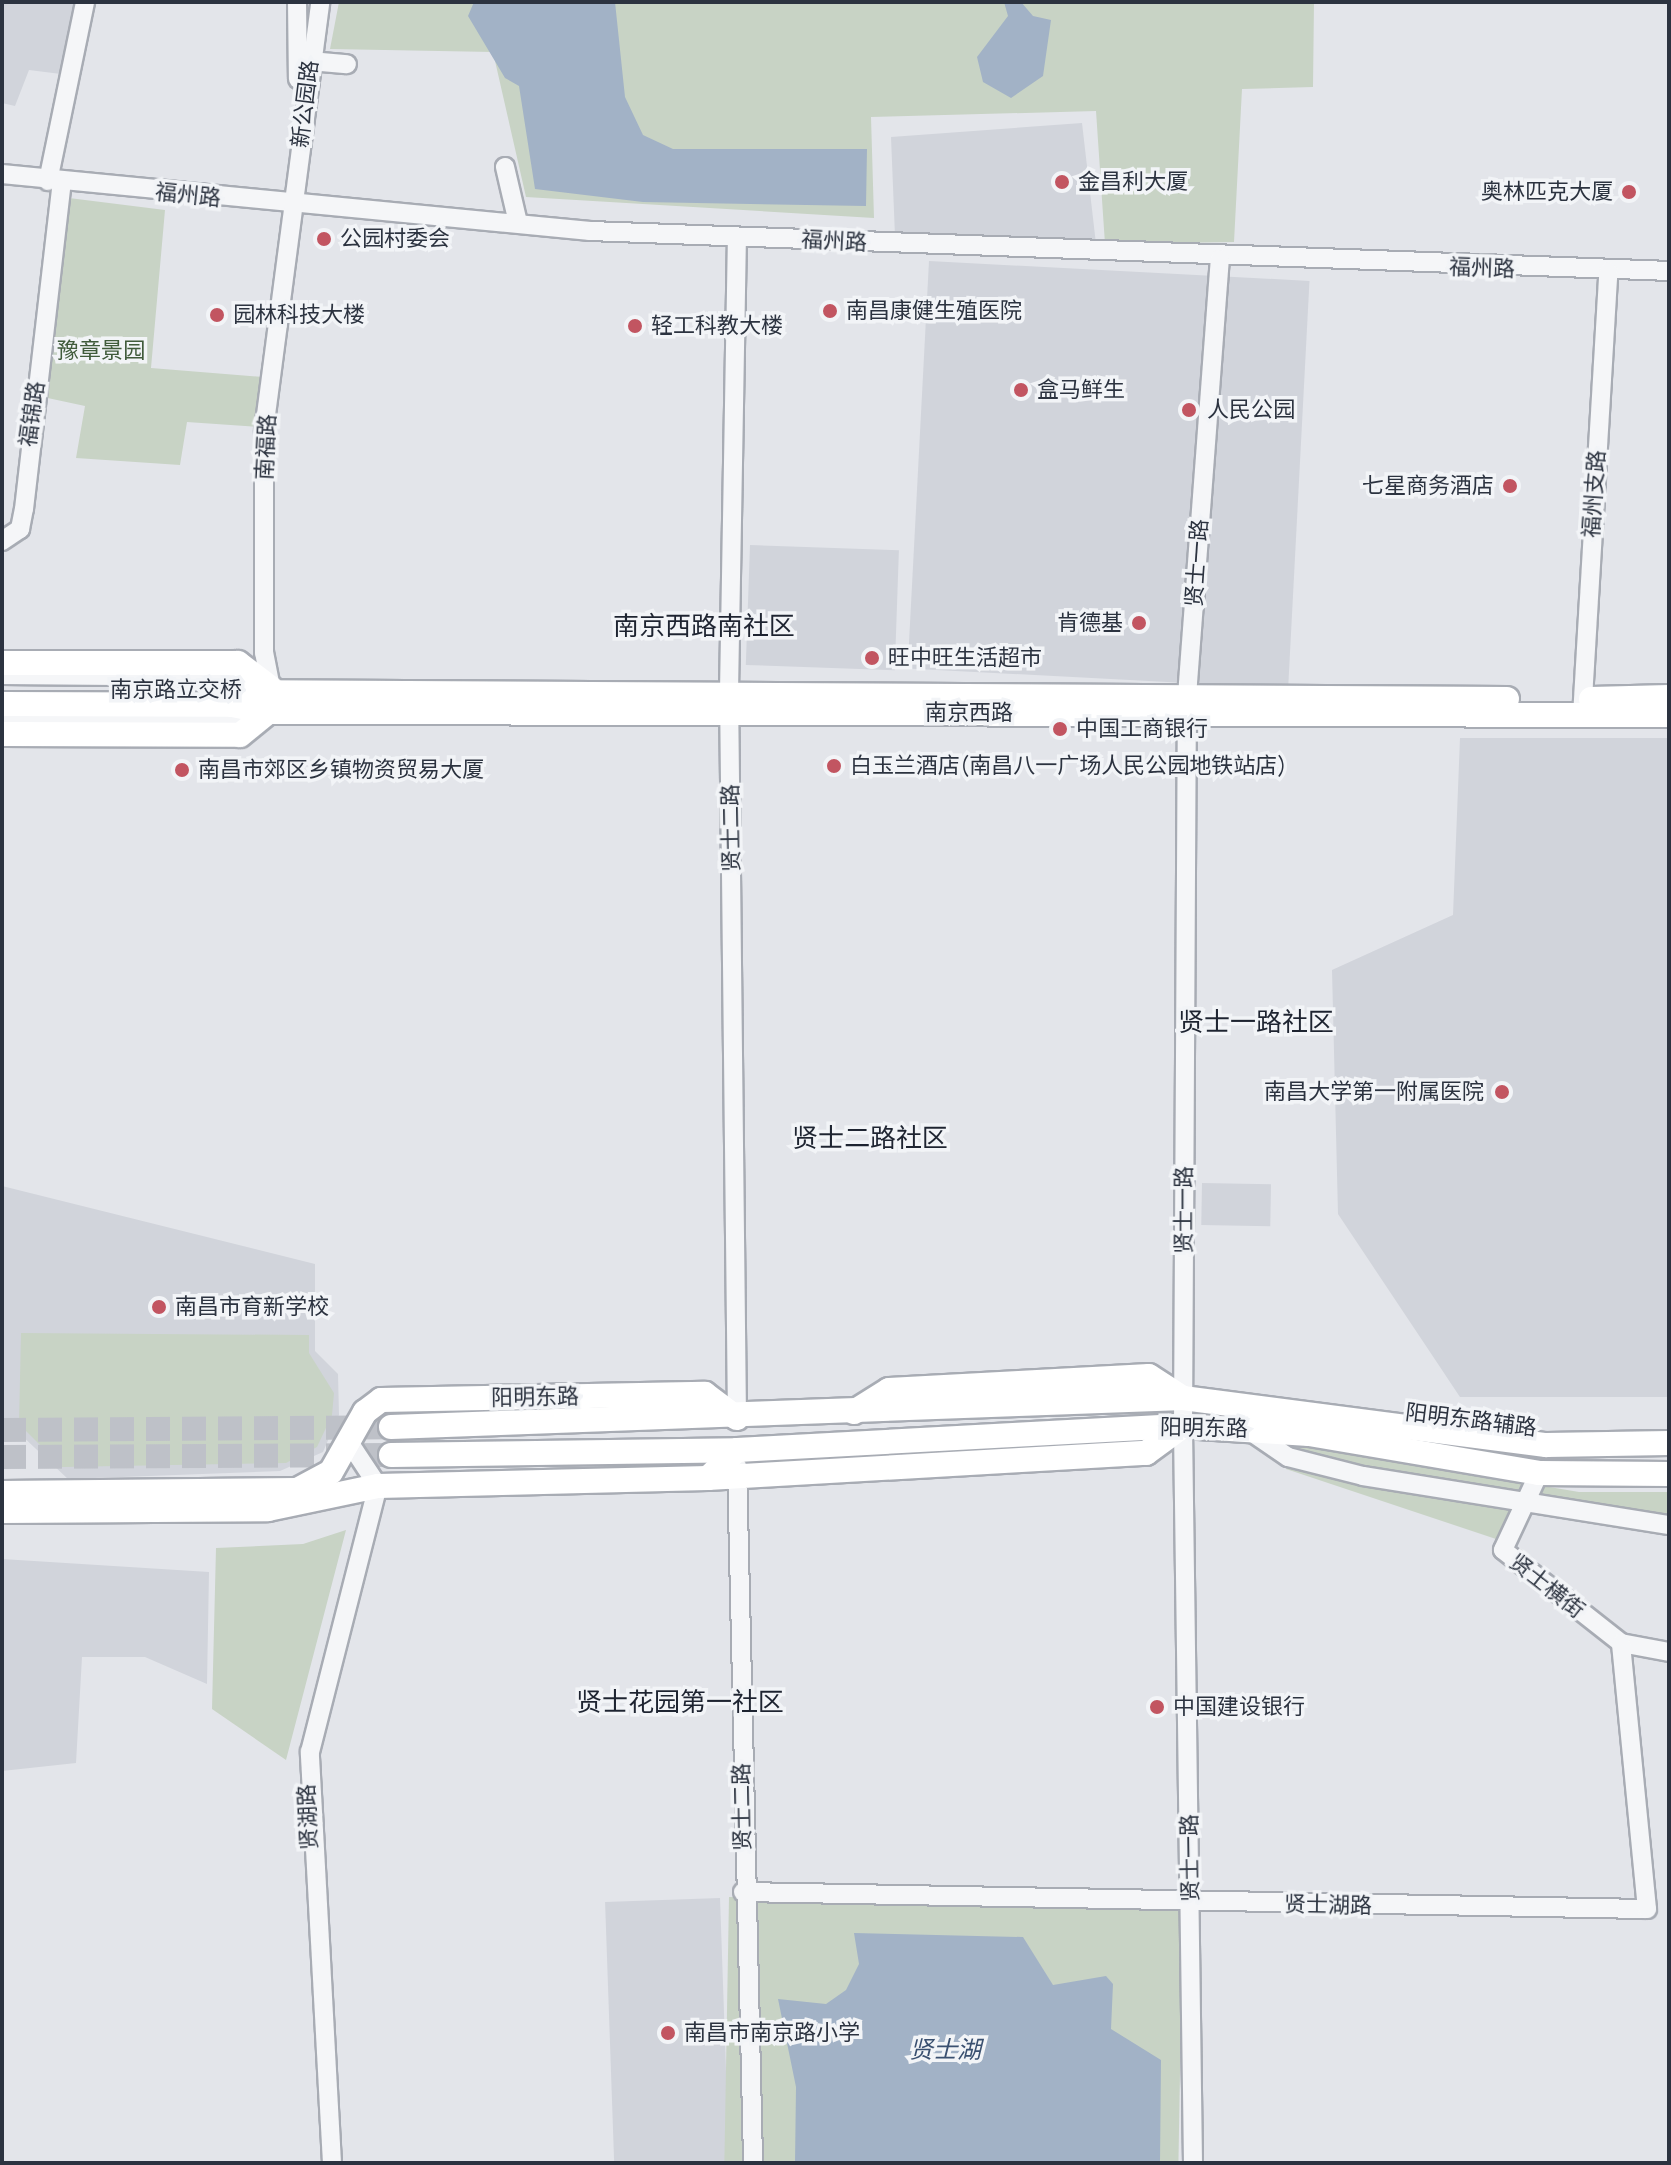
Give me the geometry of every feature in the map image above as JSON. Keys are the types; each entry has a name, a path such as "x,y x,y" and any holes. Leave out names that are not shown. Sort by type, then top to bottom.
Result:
{"main road":[{"path":"2,663 238,663 270,700 240,735 2,734"},
{"name":"南京路立交桥","path":"2,690 270,700"},
{"name":"南京西路","path":"1582,708 1669,697"},
{"name":"南京路立交桥","path":"2,704 232,705 270,700"},
{"name":"南京西路","path":"270,700 1582,708 1669,715"},
{"name":"阳明东路","path":"2,1493 297,1490 331,1472 351,1445 365,1412 381,1400 705,1394 737,1418"},
{"name":"阳明东路辅路","path":"1277,1405 1307,1394 1550,1430 1669,1428"},
{"name":"阳明东路","path":"391,1427 850,1414 1183,1398 1277,1405 1546,1445 1669,1443"},
{"path":"2,1511 268,1509 378,1486 737,1478 1146,1453 1183,1426"},
{"name":"阳明东路","path":"391,1455 737,1450 1183,1426 1244,1427 1539,1473 1669,1474"},
{"path":"708,1478 737,1450"}],"street":[{"name":"福锦路","path":"2,541 20,529 24,509 55,182 85,2"},
{"path":"297,2 299,158"},
{"name":"新公园路","path":"295,206 310,61 320,2"},
{"path":"310,61 347,64"},
{"path":"505,167 518,223"},
{"name":"福州路","path":"2,174 295,206 737,237 1220,259 1608,272 1669,271"},
{"name":"南福路","path":"270,700 264,653 264,430 295,206"},
{"name":"贤士二路","path":"737,237 730,702 737,1418"},
{"name":"贤士一路","path":"1193,2163 1183,1426 1187,705 1220,259"},
{"name":"福州支路","path":"1582,708 1608,272"},
{"name":"南京路立交桥","path":"2,675 231,677 270,700"},
{"name":"南京路立交桥","path":"2,720 227,721 270,700"},
{"path":"1244,1427 1288,1457 1363,1476 1669,1525"},
{"path":"351,1445 378,1486"},
{"name":"贤士二路","path":"737,1450 743,1892 753,2163"},
{"name":"贤士横街","path":"1539,1473 1503,1550 1621,1643 1669,1652"},
{"name":"贤湖路","path":"332,2163 310,1752 378,1486"},
{"name":"贤湖路","path":"326,2163 305,1750 363,1507 359,1496 341,1496"},
{"name":"贤士湖路","path":"743,1892 1190,1903 1647,1909 1621,1643"}],"shaded area":[{"path":"2,2 78,2 61,74 29,70 15,106 2,103"},
{"path":"1082,123 1096,244 895,236 891,137"},
{"path":"929,261 1309,281 1288,688 908,668"},
{"path":"750,545 899,550 895,670 746,665"},
{"name":"南昌大学第一附属医院","path":"1460,738 1669,738 1669,1397 1460,1397 1338,1214 1332,970 1453,915"},
{"path":"1202,1183 1271,1184 1270,1226 1201,1225"},
{"name":"南昌市育新学校","path":"2,1186 315,1264 315,1351 338,1374 339,1415 323,1452 280,1471 68,1479 2,1417"},
{"path":"2,1559 209,1572 207,1684 145,1657 82,1657 76,1763 2,1771"},
{"name":"南昌市南京路小学","path":"720,1898 729,2163 614,2163 605,1902"}],"green space":[{"path":"339,2 1314,2 1313,87 1242,89 1234,242 1105,244 1096,111 871,117 874,218 526,197 493,52 330,49"},
{"name":"豫章景园","path":"69,198 165,210 151,368 263,377 261,427 187,422 180,465 76,458 85,406 43,397"},
{"path":"21,1333 309,1335 309,1353 334,1393 332,1415 317,1447 286,1463 62,1467 19,1424"},
{"path":"1284,1443 1579,1492 1669,1492 1669,1521 1513,1509 1496,1539 1286,1469"},
{"path":"346,1530 286,1760 212,1709 216,1548 303,1544"},
{"name":"贤士湖","path":"729,1897 1183,1905 1178,2163 724,2163"}],"water":[{"path":"474,2 615,2 625,97 643,135 673,149 867,149 866,206 643,202 535,189 519,86 505,78 468,16"},
{"path":"1004,2 1021,2 1033,16 1051,20 1043,76 1011,98 983,82 977,57 1008,16"},
{"name":"贤士湖","path":"854,1933 1023,1937 1053,1985 1106,1976 1113,1984 1111,2029 1161,2060 1160,2163 795,2163 796,2087 778,1999 826,2004 846,1990 859,1964"}],"tunnel":[{"path":"2,1430 391,1427"},
{"path":"2,1457 391,1455"}],"place":[{"name":"金昌利大厦","path":"1062,182"},
{"name":"奥林匹克大厦","path":"1629,192"},
{"name":"公园村委会","path":"324,239"},
{"name":"南昌康健生殖医院","path":"830,311"},
{"name":"园林科技大楼","path":"217,315"},
{"name":"轻工科教大楼","path":"635,326"},
{"name":"盒马鲜生","path":"1021,390"},
{"name":"人民公园","path":"1189,410"},
{"name":"七星商务酒店","path":"1510,486"},
{"name":"肯德基","path":"1139,623"},
{"name":"旺中旺生活超市","path":"872,658"},
{"name":"中国工商银行","path":"1060,729"},
{"name":"白玉兰酒店(南昌八一广场人民公园地铁站店)","path":"834,766"},
{"name":"南昌市郊区乡镇物资贸易大厦","path":"182,770"},
{"name":"南昌大学第一附属医院","path":"1502,1092"},
{"name":"南昌市育新学校","path":"159,1307"},
{"name":"中国建设银行","path":"1157,1707"},
{"name":"南昌市南京路小学","path":"668,2033"}],"district":[{"name":"南京西路南社区","path":"704,626"},
{"name":"贤士一路社区","path":"1256,1022"},
{"name":"贤士二路社区","path":"870,1138"},
{"name":"贤士花园第一社区","path":"680,1702"}]}
